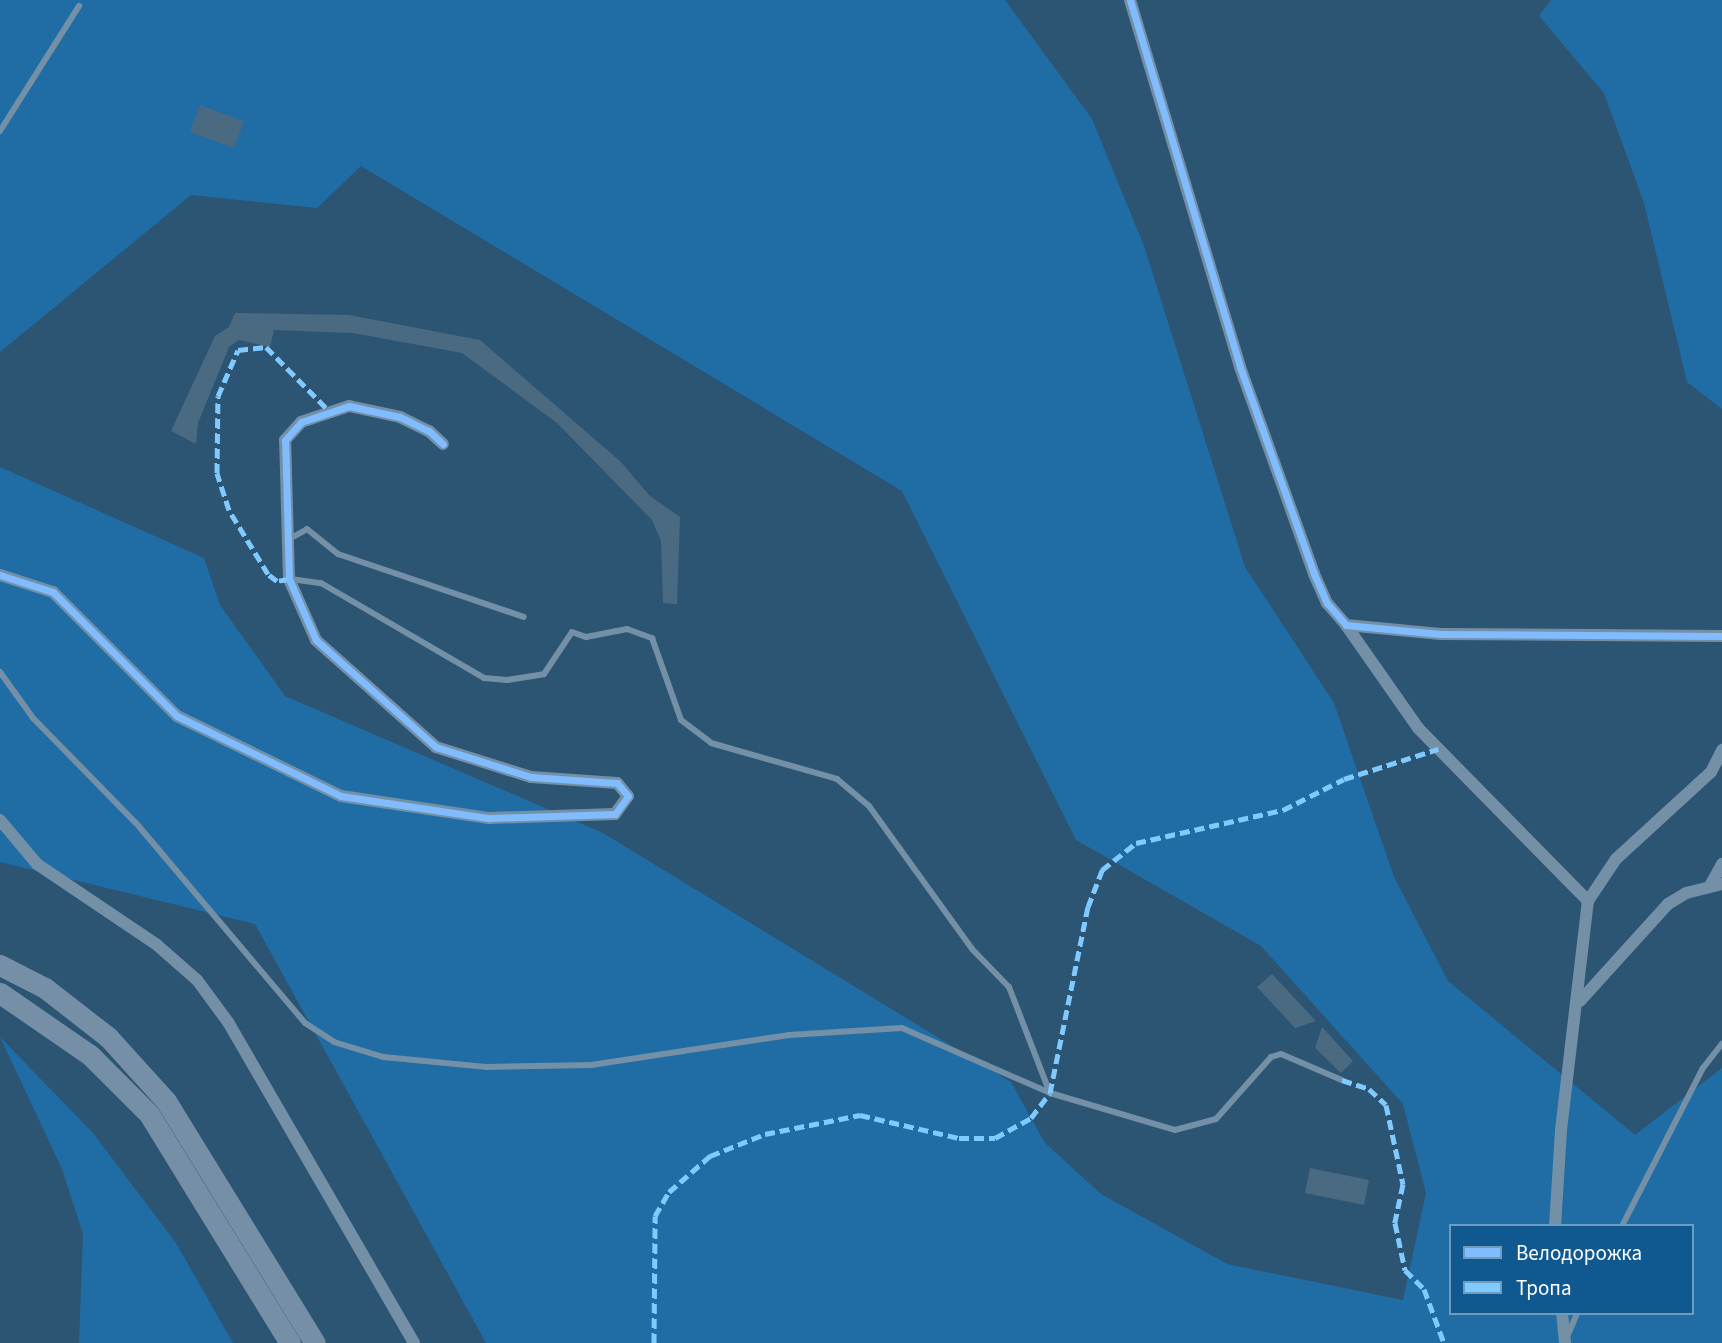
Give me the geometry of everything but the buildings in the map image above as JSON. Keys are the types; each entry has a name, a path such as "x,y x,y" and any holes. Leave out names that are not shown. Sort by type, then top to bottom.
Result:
{"highway":[{"path":"0,965 45,988 108,1037 166,1101 315,1343"},
{"path":"0,993 90,1055 149,1114 289,1343"}],"street":[{"path":"1130,0 1240,367 1314,574 1327,603 1346,625 1418,728 1588,901"},
{"path":"0,575 54,592 177,716 341,796 489,818 615,814 628,796 617,783 531,777 436,747 316,640 289,579 285,440 301,422 349,406 400,417 443,444"},
{"path":"1346,625 1441,634 1722,636"},
{"path":"1555,1224 1561,1130 1580,1001 1588,901 1616,859 1711,772 1722,750"},
{"path":"0,820 37,864 158,946 197,980 228,1022 414,1343"},
{"path":"1580,1001 1656,915 1677,897 1716,884 1722,864"},
{"path":"1562,1315 1565,1343"}],"lane":[{"path":"0,131 79,6"},
{"path":"287,546 295,532 307,529 338,554 524,617"},
{"path":"289,579 321,583 484,678 544,674 572,632 586,637 627,629 652,638 681,720 691,728 711,743 837,779 869,806 972,949 1009,987 1050,1093"},
{"path":"0,672 33,718 136,823 305,1023 334,1042 383,1057 473,1066 578,1065 789,1035 902,1028 1050,1093 1175,1130 1216,1119 1271,1056 1282,1054 1342,1080"},
{"path":"1623,1224 1703,1068 1722,1044"},
{"path":"1565,1343 1576,1315"}],"shaded area":[{"path":"0,0 1005,0 1092,119 1144,246 1245,567 1334,703 1394,877 1448,981 1635,1135 1722,1068 1722,1343 486,1343 255,924 0,862 0,467 204,558 220,605 285,696 603,833 1011,1082 1045,1143 1101,1194 1227,1264 1403,1300 1426,1193 1403,1104 1261,946 1076,840 902,491 361,166 317,208 191,195 0,352"},
{"path":"1551,0 1722,0 1722,409 1687,382 1644,203 1604,93 1539,16"},
{"path":"0,1037 93,1133 176,1243 233,1343 79,1343 83,1234 62,1169"}],"marked path":[{"path":"289,579 277,581 268,574 229,510 217,473 218,396 238,350 266,347 330,412"},
{"path":"654,1343 655,1216 669,1192 710,1156 765,1134 860,1115 959,1138 995,1138 1031,1118 1050,1093 1088,907 1102,870 1136,843 1283,810 1344,779 1438,749"},
{"path":"1342,1080 1369,1089 1386,1105 1403,1184 1395,1223 1405,1270 1424,1289 1444,1343"}],"cycle path":[{"path":"1130,0 1240,367 1314,574 1327,603 1346,625 1441,634 1722,636"},
{"path":"0,575 53,592 177,716 341,796 489,818 615,814 628,796 617,783 531,777 436,747 316,640 289,579 285,440 301,422 349,406 400,417 429,431 443,444"}]}
